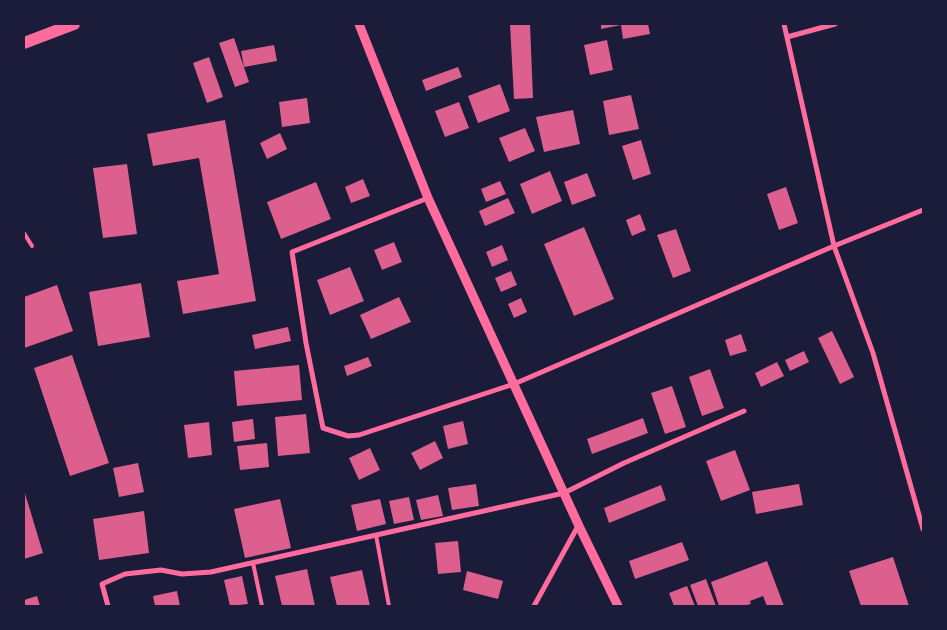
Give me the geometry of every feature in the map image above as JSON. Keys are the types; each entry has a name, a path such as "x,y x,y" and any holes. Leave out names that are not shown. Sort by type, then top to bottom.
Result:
{"main road":[{"path":"24,44 74,24"}],"street":[{"path":"359,24 428,198 579,526 618,606"},
{"path":"784,24 834,246 873,353 923,530"},
{"path":"787,36 835,24"},
{"path":"428,198 292,252 306,343 323,428 348,436 359,435 514,384 834,246 923,210"},
{"path":"108,606 102,584 125,574 160,570 182,574 211,572 564,493 624,463 744,411"},
{"path":"534,606 579,526"}],"lane":[{"path":"24,233 32,246"},
{"path":"376,535 389,606"},
{"path":"253,563 262,606"}],"building":[{"path":"510,24 530,24 533,98 514,99"},
{"path":"601,24 648,24 650,34 623,39 621,25 601,29"},
{"path":"234,38 249,82 235,87 219,43"},
{"path":"607,40 613,70 590,75 584,45"},
{"path":"274,45 277,61 244,67 241,51"},
{"path":"209,57 223,97 207,103 193,63"},
{"path":"458,67 462,77 426,91 422,80"},
{"path":"500,84 510,111 478,123 468,96"},
{"path":"631,95 639,129 609,135 603,101"},
{"path":"307,98 310,123 282,127 279,102"},
{"path":"459,102 469,128 445,137 435,111"},
{"path":"573,110 580,144 544,152 536,117"},
{"path":"225,120 256,301 183,314 177,281 219,274 199,158 153,166 147,134"},
{"path":"525,128 535,151 509,162 499,138"},
{"path":"280,133 287,149 267,159 260,143"},
{"path":"641,140 651,174 633,180 622,146"},
{"path":"127,164 137,234 103,238 93,168"},
{"path":"550,171 562,201 532,214 520,184"},
{"path":"587,173 596,196 572,205 564,182"},
{"path":"363,179 370,196 351,203 345,187"},
{"path":"500,181 506,194 486,202 481,189"},
{"path":"316,182 331,219 281,239 267,202"},
{"path":"786,187 798,223 779,230 767,194"},
{"path":"508,198 515,213 485,226 479,211"},
{"path":"640,214 646,230 632,236 626,220"},
{"path":"584,227 614,299 574,316 544,244"},
{"path":"676,229 691,271 673,278 657,235"},
{"path":"394,242 402,262 382,270 374,250"},
{"path":"502,245 508,260 492,267 486,252"},
{"path":"350,267 364,301 330,315 317,280"},
{"path":"511,271 517,285 501,292 495,278"},
{"path":"141,283 150,337 98,346 89,292"},
{"path":"57,285 73,331 24,348 24,297"},
{"path":"399,297 411,322 371,339 360,315"},
{"path":"521,298 527,312 514,318 508,304"},
{"path":"288,327 291,341 255,349 252,335"},
{"path":"832,331 854,377 840,384 818,338"},
{"path":"741,334 747,351 730,356 725,340"},
{"path":"804,351 809,362 790,371 785,360"},
{"path":"72,355 109,463 70,476 34,368"},
{"path":"368,357 372,366 347,376 344,366"},
{"path":"777,362 784,376 761,387 755,373"},
{"path":"299,365 302,400 237,406 234,371"},
{"path":"710,369 724,408 702,416 689,377"},
{"path":"672,386 686,427 665,434 651,393"},
{"path":"306,414 310,453 278,456 275,417"},
{"path":"643,418 648,433 592,454 587,439"},
{"path":"253,419 255,439 234,442 232,422"},
{"path":"463,421 468,444 448,449 443,426"},
{"path":"209,422 212,455 188,458 184,425"},
{"path":"435,441 443,458 420,470 411,453"},
{"path":"267,443 269,467 240,470 237,446"},
{"path":"370,448 380,470 359,480 349,458"},
{"path":"735,450 750,490 721,501 706,461"},
{"path":"138,463 144,492 119,497 113,468"},
{"path":"476,484 479,506 452,510 448,488"},
{"path":"799,484 803,505 756,514 752,492"},
{"path":"661,485 666,500 609,523 604,508"},
{"path":"24,490 43,553 24,559"},
{"path":"438,495 443,516 421,520 416,500"},
{"path":"409,497 414,520 394,524 389,501"},
{"path":"280,499 291,548 245,558 234,509"},
{"path":"380,499 386,524 357,531 351,505"},
{"path":"144,511 149,553 99,560 93,519"},
{"path":"458,541 461,572 438,574 435,543"},
{"path":"682,542 689,560 635,579 629,561"},
{"path":"893,557 909,606 861,606 849,571"},
{"path":"767,561 784,606 767,606 763,596 750,601 751,604 743,606 719,606 711,582"},
{"path":"307,569 315,606 282,606 275,576"},
{"path":"362,570 370,606 337,606 330,577"},
{"path":"467,571 503,581 498,599 463,590"},
{"path":"242,576 248,604 230,606 224,580"},
{"path":"706,579 716,606 698,606 690,585"},
{"path":"687,586 695,606 674,606 669,593"},
{"path":"177,591 180,606 155,606 153,596"},
{"path":"37,596 40,606 24,606 24,600"}]}
